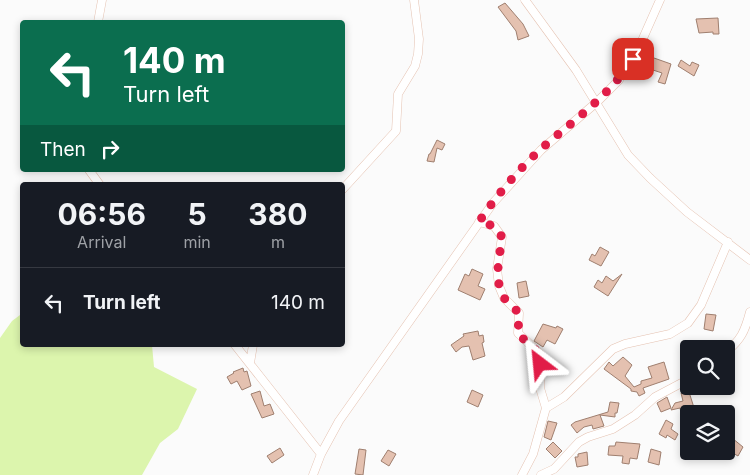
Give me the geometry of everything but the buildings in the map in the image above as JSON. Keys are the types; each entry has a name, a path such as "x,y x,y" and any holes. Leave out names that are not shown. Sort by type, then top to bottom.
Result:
{"street":[{"path":"98,20 102,0"},
{"path":"345,187 396,131 398,94 415,66 418,54 419,39 414,0"},
{"path":"525,0 597,102 628,155 650,178 688,212 750,260"},
{"path":"313,475 321,454 347,408 479,222 524,166 597,102 619,80 633,59 660,0"},
{"path":"479,222 494,226 502,237 498,270 500,291 519,313 517,330 520,336 540,354 540,388 546,408 533,454 522,475"},
{"path":"546,408 564,397 613,349 625,344 670,334 688,323 701,305 728,242"},
{"path":"735,345 744,335 750,312"},
{"path":"237,347 321,454"},
{"path":"250,363 253,347"},
{"path":"541,475 554,469 579,442 588,437 613,430 635,415 655,397 680,384"}],"green space":[{"path":"20,315 20,347 152,347 154,367 197,389 178,429 160,443 142,475 0,475 0,338 12,321"}],"route":[{"path":"540,364 540,354 538,351 518,334 519,313 500,291 498,270 502,237 494,226 479,222 524,166 597,102 619,80 633,59"}]}
